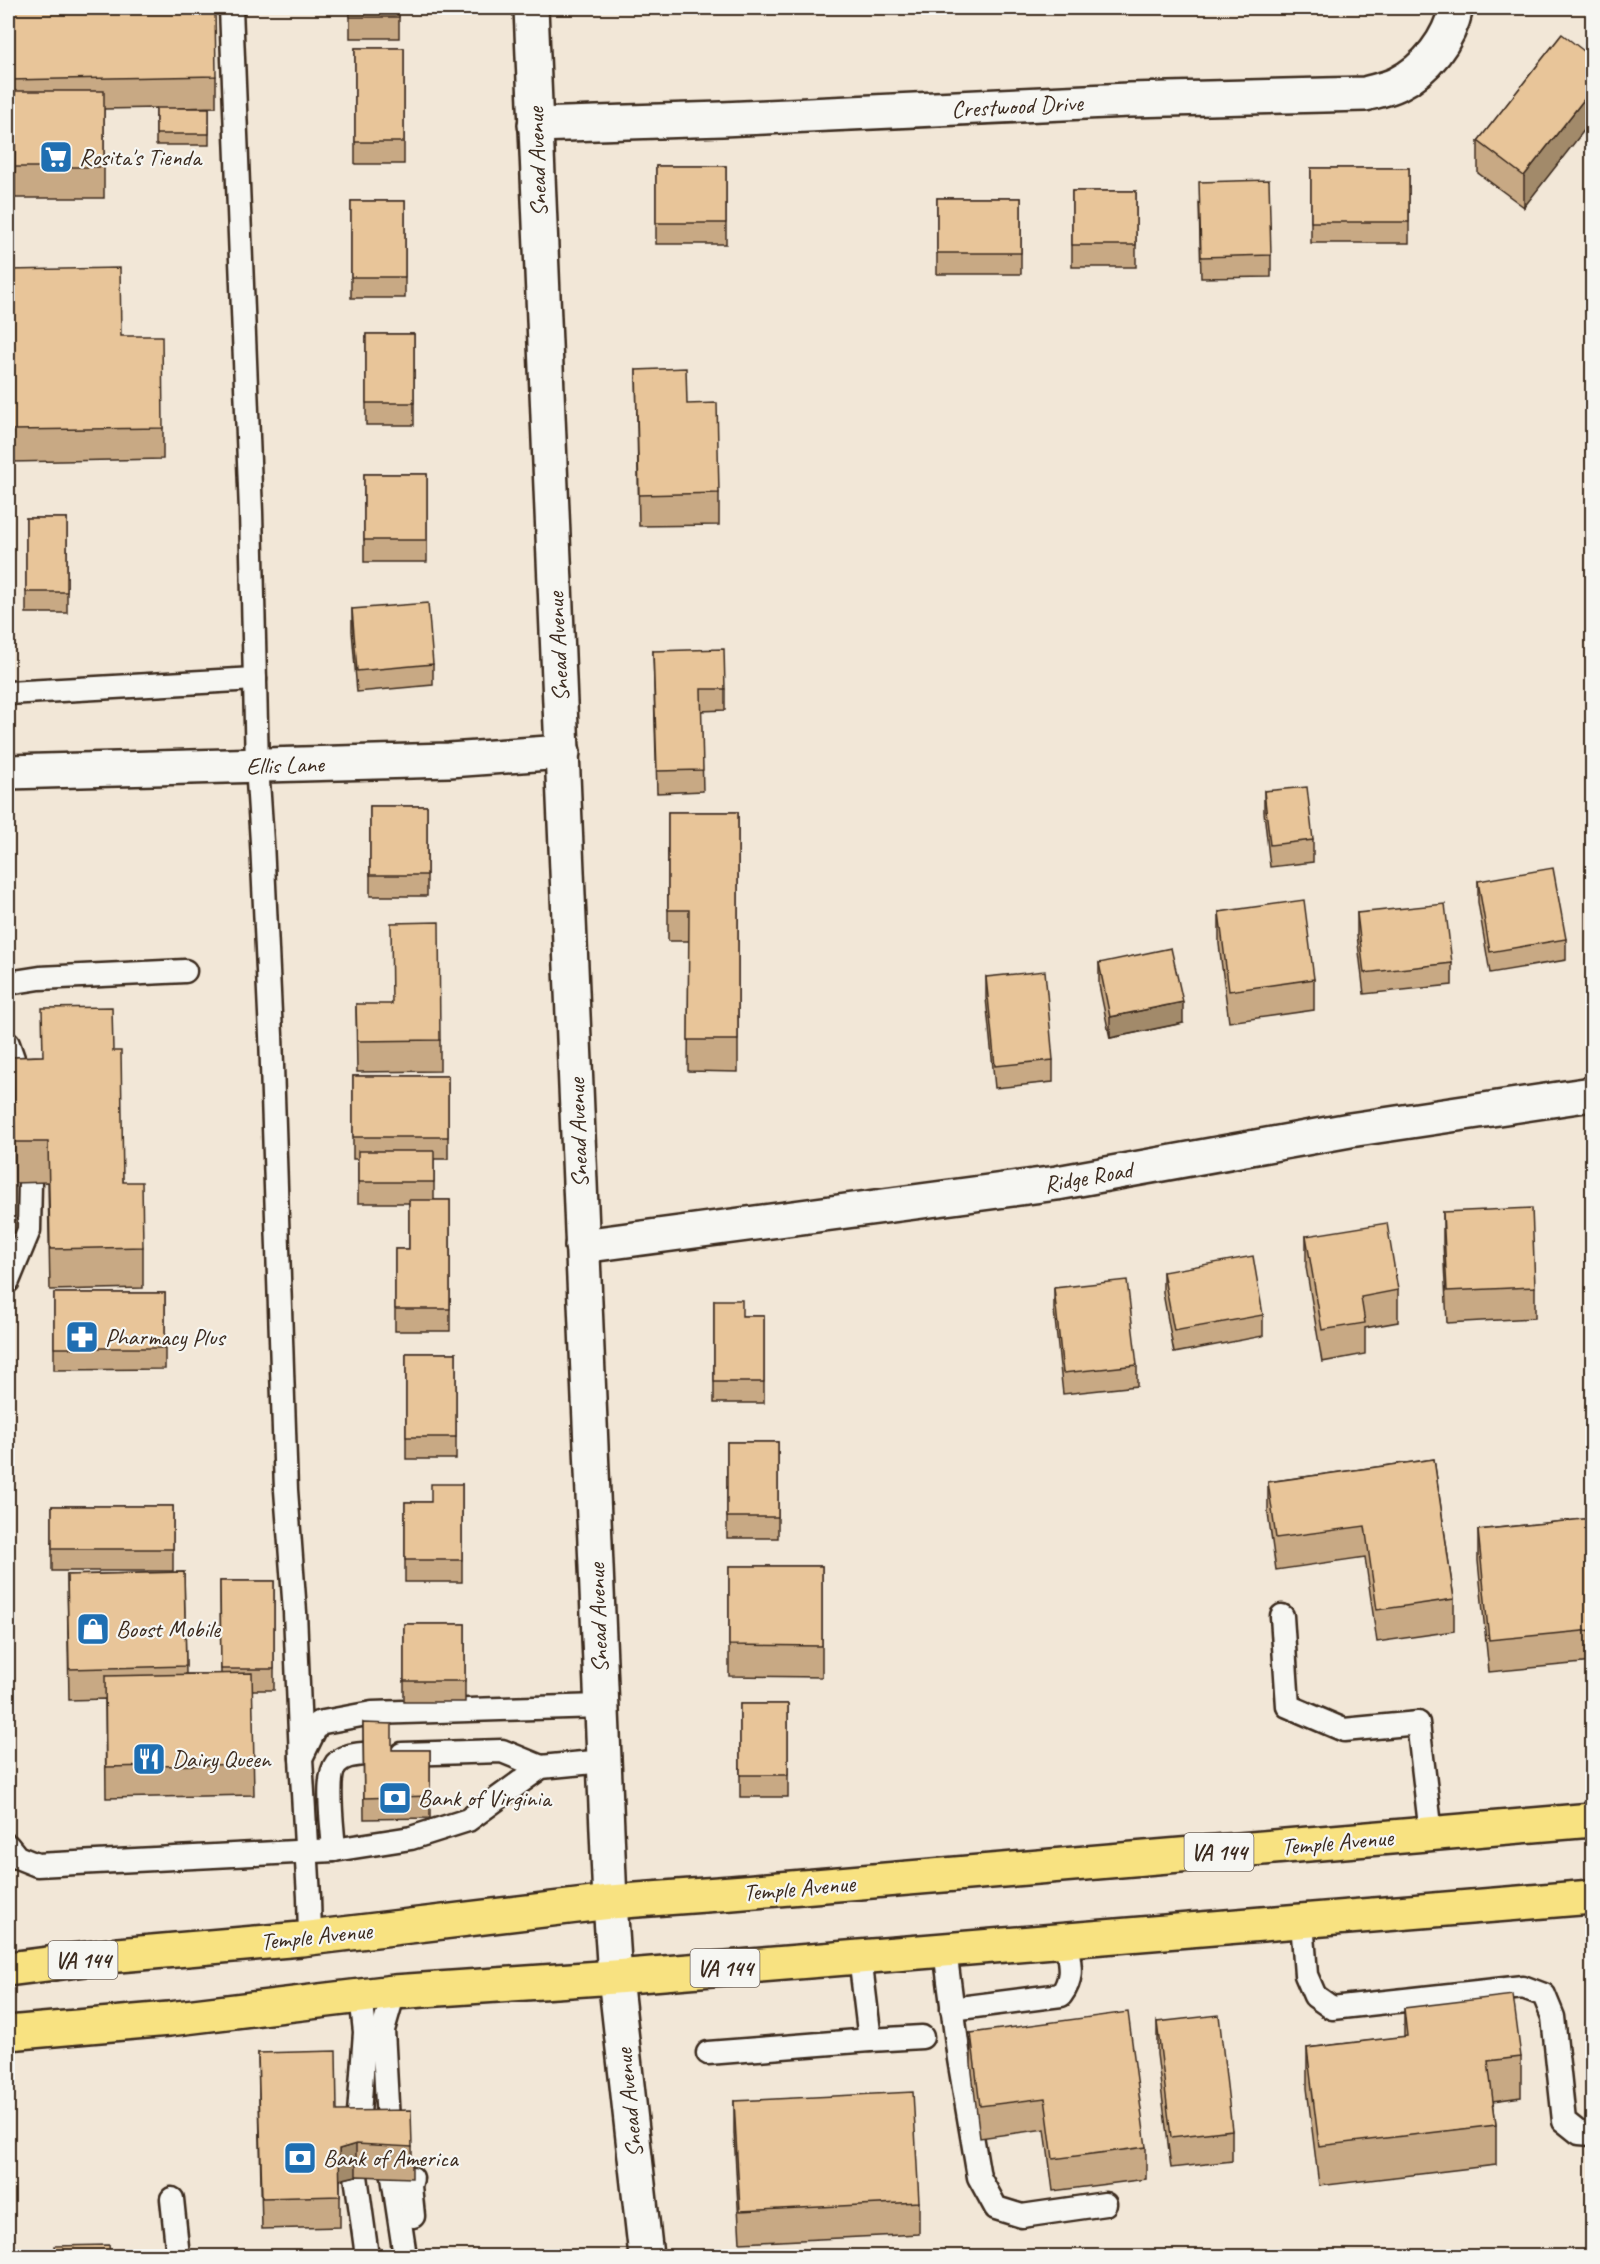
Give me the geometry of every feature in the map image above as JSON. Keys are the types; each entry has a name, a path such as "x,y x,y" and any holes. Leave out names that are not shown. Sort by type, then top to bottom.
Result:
{"main road":[{"name":"Temple Avenue","path":"8,1969 610,1902 1593,1820"},
{"name":"VA 144","path":"8,2033 169,2019 394,1992 615,1977 1593,1897"}],"street":[{"name":"Snead Avenue","path":"531,8 610,1902 615,1977 646,2256"},
{"name":"Crestwood Drive","path":"535,124 734,119 1129,100 1365,94 1396,84 1424,66 1441,45 1456,8"},
{"name":"Ellis Lane","path":"8,772 448,760 563,752"},
{"name":"Ridge Road","path":"582,1246 1057,1183 1350,1130 1593,1094"}],"lane":[{"path":"231,8 251,512 257,766 271,1035 286,1490 295,1612 310,1937"},
{"path":"8,693 255,679"},
{"path":"8,982 40,978 185,970"},
{"path":"8,1044 27,1097"},
{"path":"8,1281 29,1230 30,1182"},
{"path":"1282,1616 1288,1706 1344,1730 1418,1723 1431,1834"},
{"path":"301,1758 318,1723 372,1713 602,1706"},
{"path":"392,1754 502,1751 541,1767 604,1761"},
{"path":"334,1850 330,1774 337,1763 343,1759 363,1754"},
{"path":"8,1846 17,1857 37,1864 334,1850 411,1838 468,1820 541,1767"},
{"path":"1302,1921 1306,1975 1315,1996 1332,2008 1523,1987 1544,1995 1553,2018 1564,2121 1579,2133 1593,2134"},
{"path":"952,2009 1061,1995 1071,1976 1066,1940"},
{"path":"945,1950 952,2009 980,2177 996,2208 1022,2216 1105,2204"},
{"path":"860,1957 870,2040"},
{"path":"394,1992 383,2030 400,2141"},
{"path":"357,2143 365,2032 361,1995"},
{"path":"708,2053 922,2037"},
{"path":"357,2175 367,2256"},
{"path":"405,2256 402,2178 410,2186 417,2256"},
{"path":"172,2199 178,2256"}],"building":[{"path":"8,8 215,8 216,76 8,80"},
{"path":"350,8 399,8 399,17 350,17"},
{"path":"1562,34 1593,58 1593,88 1524,176 1478,141"},
{"path":"355,48 404,48 404,142 355,142"},
{"path":"15,91 104,91 104,167 15,167"},
{"path":"156,108 209,108 209,134 156,134"},
{"path":"656,166 726,166 726,223 656,223"},
{"path":"1311,168 1409,168 1409,222 1311,222"},
{"path":"1269,180 1271,255 1201,257 1199,182"},
{"path":"1072,191 1136,191 1136,245 1072,245"},
{"path":"937,198 1021,198 1021,253 937,253"},
{"path":"351,201 405,201 405,277 351,277"},
{"path":"120,268 121,336 162,336 163,428 11,430 8,270"},
{"path":"366,334 414,334 414,403 366,403"},
{"path":"686,368 687,404 717,403 719,493 639,495 636,370"},
{"path":"364,474 427,474 427,540 364,540"},
{"path":"26,518 67,518 67,592 26,592"},
{"path":"428,603 433,664 357,671 352,609"},
{"path":"724,649 725,689 701,689 703,770 657,771 653,651"},
{"path":"1307,787 1313,840 1270,845 1264,791"},
{"path":"370,806 427,806 427,875 370,875"},
{"path":"668,812 738,812 738,1040 688,1040 689,910 668,910"},
{"path":"1553,868 1566,939 1490,952 1478,881"},
{"path":"1304,900 1314,979 1229,991 1219,912"},
{"path":"1445,904 1452,963 1364,973 1357,913"},
{"path":"439,922 440,1040 357,1041 356,1004 392,1004 391,923"},
{"path":"1171,948 1183,1002 1110,1017 1099,963"},
{"path":"1045,971 1053,1060 995,1066 986,977"},
{"path":"112,1007 113,1051 121,1051 123,1182 142,1182 143,1247 50,1249 48,1142 15,1142 13,1057 43,1056 42,1008"},
{"path":"353,1076 448,1076 448,1137 353,1137"},
{"path":"358,1151 434,1151 434,1182 358,1182"},
{"path":"409,1200 450,1200 450,1309 395,1309 395,1249 409,1249"},
{"path":"1532,1208 1535,1287 1447,1291 1443,1212"},
{"path":"1387,1223 1398,1290 1361,1297 1365,1323 1322,1330 1306,1236"},
{"path":"1253,1256 1263,1315 1174,1331 1163,1272"},
{"path":"1127,1280 1137,1365 1063,1373 1054,1288"},
{"path":"54,1293 165,1293 165,1348 54,1348"},
{"path":"714,1300 742,1300 742,1316 764,1316 764,1382 714,1382"},
{"path":"406,1353 456,1353 456,1437 406,1437"},
{"path":"727,1442 778,1442 778,1517 727,1517"},
{"path":"1434,1459 1454,1599 1377,1610 1365,1526 1276,1538 1268,1482"},
{"path":"431,1484 462,1484 462,1560 405,1560 405,1502 431,1502"},
{"path":"52,1506 173,1506 173,1549 52,1549"},
{"path":"1593,1518 1593,1630 1489,1640 1478,1530"},
{"path":"729,1566 822,1566 822,1646 729,1645"},
{"path":"184,1572 186,1666 69,1669 67,1575"},
{"path":"220,1581 274,1581 274,1669 221,1669"},
{"path":"404,1624 465,1624 465,1681 404,1681"},
{"path":"252,1673 254,1764 106,1767 105,1676"},
{"path":"740,1704 788,1704 788,1775 740,1775"},
{"path":"363,1723 392,1724 392,1750 430,1750 430,1796 364,1798"},
{"path":"1513,1995 1521,2057 1488,2061 1496,2125 1319,2146 1307,2048 1407,2036 1404,2008"},
{"path":"1128,2012 1146,2147 1053,2159 1045,2098 980,2106 971,2033"},
{"path":"1219,2015 1232,2130 1171,2137 1157,2022"},
{"path":"336,2051 337,2111 411,2110 412,2147 356,2144 339,2149 340,2196 262,2198 258,2053"},
{"path":"913,2092 919,2202 740,2211 734,2101"},
{"path":"109,2245 110,2256 56,2256 55,2246"}],"place":[{"name":"Rosita's Tienda","path":"56,157"},
{"name":"Pharmacy Plus","path":"82,1337"},
{"name":"Boost Mobile","path":"93,1629"},
{"name":"Dairy Queen","path":"149,1759"},
{"name":"Bank of Virginia","path":"395,1798"},
{"name":"Bank of America","path":"300,2158"}]}
